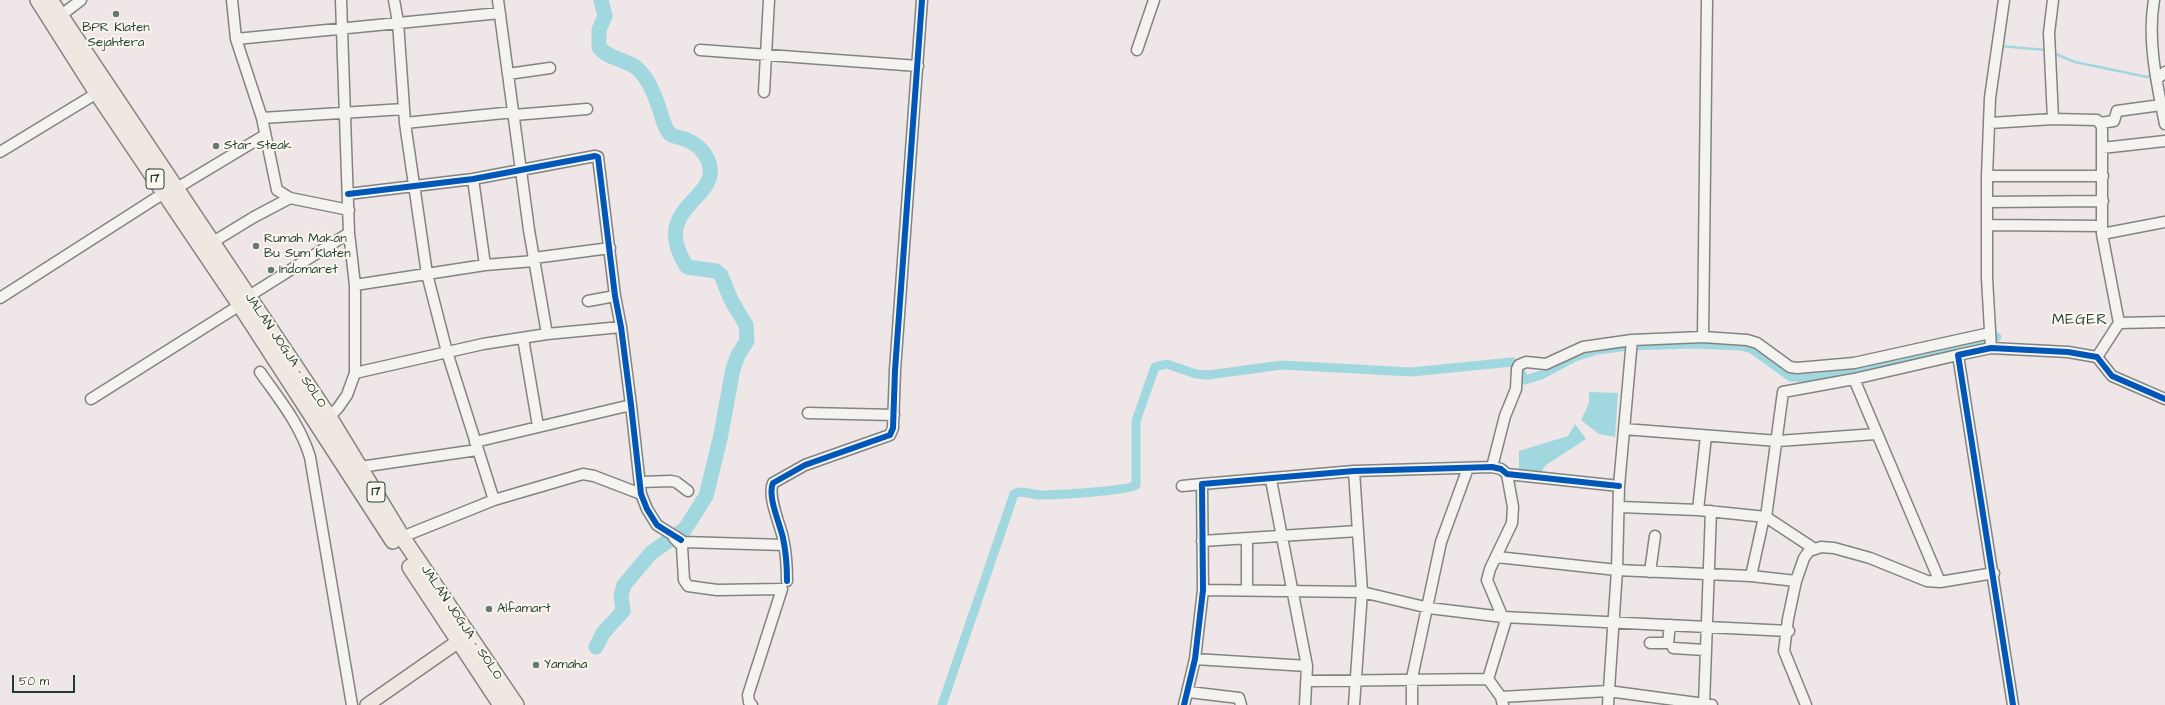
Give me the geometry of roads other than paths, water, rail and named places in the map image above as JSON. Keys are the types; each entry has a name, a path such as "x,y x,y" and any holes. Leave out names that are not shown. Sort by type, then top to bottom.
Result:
{"highway":[{"name":"JALAN JOGJA - SOLO","path":"38,0 97,93 170,191 213,242 244,301"},
{"name":"JALAN JOGJA - SOLO","path":"50,0 170,191 279,353 329,417 463,638 516,705"},
{"name":"17","path":"279,353 463,638 501,705"}],"main road":[{"path":"367,705 463,638"}],"street":[{"path":"60,16 81,0"},
{"path":"232,0 236,39 262,118 264,135 277,190 290,198 348,210"},
{"path":"329,417 338,408 347,395 355,373 355,285 349,233 341,0"},
{"path":"394,0 398,22 405,123 427,274 447,352 494,500"},
{"path":"498,0 534,259 547,334"},
{"path":"764,92 769,0"},
{"path":"787,581 787,565 784,545 771,492 773,483 805,465 890,435 893,428 922,0"},
{"path":"1138,50 1154,0"},
{"path":"1703,337 1706,0"},
{"path":"1992,348 1986,278 1987,176 1990,98 2004,0"},
{"path":"2053,0 2049,33 2053,119"},
{"path":"2154,0 2151,27 2161,76 2162,105 2165,124"},
{"path":"236,39 500,13"},
{"path":"700,50 918,66"},
{"path":"508,74 550,68"},
{"path":"0,152 97,93"},
{"path":"2100,123 2114,121 2117,111 2162,105"},
{"path":"262,118 404,109"},
{"path":"405,123 514,113 587,109"},
{"path":"1990,123 2053,119 2085,119 2097,120 2102,126 2102,230 2119,323 2097,356"},
{"path":"0,298 170,191 264,135"},
{"path":"2102,148 2165,141"},
{"path":"348,194 473,179 595,156 598,157 615,296 632,405 641,482 641,494 647,509 657,526 677,539 682,546 684,580 688,586 724,590 782,589 748,694 749,702 752,705"},
{"path":"1987,176 2103,176"},
{"path":"473,179 486,265"},
{"path":"213,242 254,217 290,198"},
{"path":"1987,202 2102,202"},
{"path":"1987,225 2102,230 2165,222"},
{"path":"91,399 349,233"},
{"path":"355,285 610,248"},
{"path":"588,301 615,296"},
{"path":"2119,323 2165,322"},
{"path":"355,373 447,352 523,338 547,334 621,327"},
{"path":"1492,467 1505,416 1516,390 1517,368 1519,365 1526,362 1546,364 1583,347 1632,340 1703,337 1751,340 1764,347 1785,364 1797,368 1854,363 1990,333"},
{"path":"523,338 538,426"},
{"path":"1608,705 1617,570 1620,507 1619,486 1632,340"},
{"path":"1752,576 1765,517 1783,392 1854,379 1992,348 2068,352 2097,356 2112,376 2165,399"},
{"path":"1958,355 2014,705"},
{"path":"260,372 294,420 304,438 310,456 352,705"},
{"path":"1854,379 1940,582"},
{"path":"360,467 476,446 538,426 632,405"},
{"path":"808,412 894,415"},
{"path":"1624,429 1777,441 1876,434"},
{"path":"1698,510 1706,436"},
{"path":"1182,486 1270,480 1354,471 1492,467 1501,469 1507,474 1619,486"},
{"path":"1412,705 1412,678 1429,608 1441,542 1468,468"},
{"path":"1354,471 1362,592 1354,705"},
{"path":"402,536 494,500 583,474 594,476 641,494"},
{"path":"1488,679 1504,629 1503,617 1486,580 1512,523 1513,507 1507,474"},
{"path":"641,482 671,480 688,491"},
{"path":"1270,480 1308,666 1305,705"},
{"path":"1184,705 1189,692 1196,659 1203,590 1202,484"},
{"path":"1620,507 1698,510 1765,517 1813,548 1834,548 1870,558 1920,580 1940,582 1994,573"},
{"path":"1488,679 1502,701 1549,693 1608,691 1706,705 1705,650 1711,511"},
{"path":"1202,541 1358,531"},
{"path":"1650,572 1655,536"},
{"path":"677,539 784,545"},
{"path":"1247,539 1247,590"},
{"path":"1806,705 1785,655 1796,581 1804,558 1813,548"},
{"path":"1497,557 1617,570 1752,576 1796,581"},
{"path":"1203,590 1362,592 1429,608 1503,617 1788,631"},
{"path":"1650,643 1668,643 1670,625"},
{"path":"1674,648 1705,650"},
{"path":"1196,659 1308,666"},
{"path":"1308,681 1356,681 1412,678 1488,679"},
{"path":"1189,692 1239,698 1241,705"}],"water":[{"path":"1589,392 1618,393 1615,437 1599,434 1581,420 1589,403"},
{"path":"1575,424 1586,439 1546,465 1539,475 1519,472 1519,451 1568,436"}],"waterway":[{"path":"596,647 603,633 623,611 621,596 624,585 651,553 685,529 706,496 720,439 733,369 738,355 747,341 746,325 731,300 721,275 716,271 687,267 677,247 676,231 680,217 705,186 710,176 707,158 702,150 695,144 668,132 652,89 638,69 628,63 612,57 599,47 599,30 605,16 601,0"},
{"path":"2000,46 2046,50"},
{"path":"2053,53 2075,62 2147,77 2152,75"},
{"path":"942,705 1014,494 1023,492 1041,495 1106,491 1136,485 1136,421 1155,367 1167,364 1196,374 1208,375 1282,365 1411,372 1512,362 1519,368 1525,380 1541,375 1575,357 1597,350 1628,346 1693,344 1741,346 1752,349 1791,377 1814,378 1867,370 1997,337"}],"place":[{"name":"BPR Klaten Sejahtera","path":"116,14"},
{"name":"Star Steak","path":"216,146"},
{"name":"Rumah Makan Bu Sum Klaten","path":"256,246"},
{"name":"Indomaret","path":"271,270"},
{"name":"Alfamart","path":"489,609"},
{"name":"Yamaha","path":"536,665"}],"district":[{"name":"MEGER","path":"2080,321"}]}
